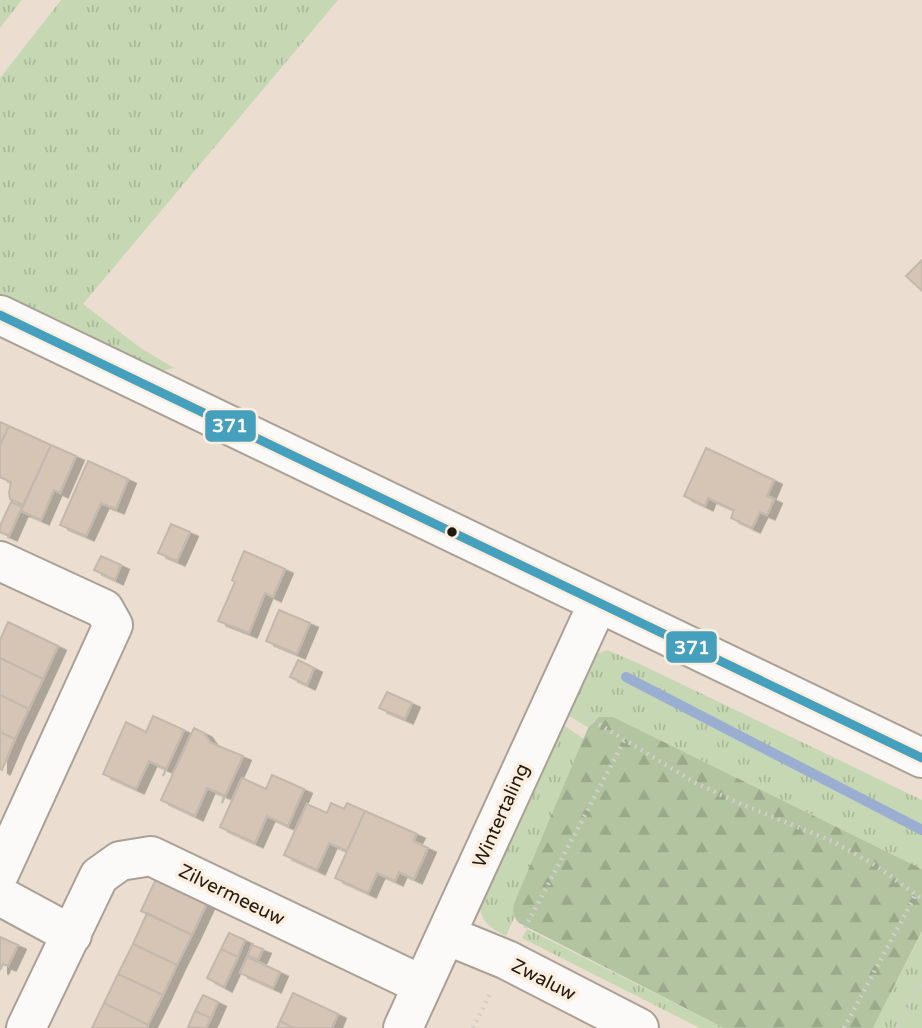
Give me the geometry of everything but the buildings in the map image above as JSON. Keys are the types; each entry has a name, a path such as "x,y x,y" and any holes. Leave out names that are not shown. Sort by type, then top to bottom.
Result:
{"street":[{"path":"0,316 922,758"},
{"path":"0,561 104,609 113,625 0,872"},
{"name":"Wintertaling","path":"403,1028 598,603"},
{"name":"Zilvermeeuw","path":"26,1028 99,876 120,861 151,856 422,985"},
{"path":"0,896 72,935"},
{"name":"Zwaluw","path":"446,935 507,960 639,1028"}],"path":[{"path":"553,697 694,782 832,841 875,865 922,899"},
{"path":"473,1028 624,740"},
{"path":"845,1028 916,894"},
{"path":"897,1028 922,979"}],"green space":[{"path":"0,0 22,0 0,28"},
{"path":"61,0 338,0 83,304 142,349 174,368 150,374 0,300 0,78"},
{"path":"607,650 922,800 922,869 613,717 594,722 589,728 564,713 590,657"},
{"path":"599,717 613,717 922,869 922,931 873,1028 724,1028 519,923 513,913 515,901 588,728"},
{"path":"559,722 584,739 515,901 514,918 506,936 487,924 479,903"},
{"path":"527,929 724,1028 700,1028 522,938"},
{"path":"922,931 922,1028 873,1028 921,934"}],"waterway":[{"path":"626,677 922,830"}],"transit line":[{"name":"371","path":"0,315 922,758"}]}
